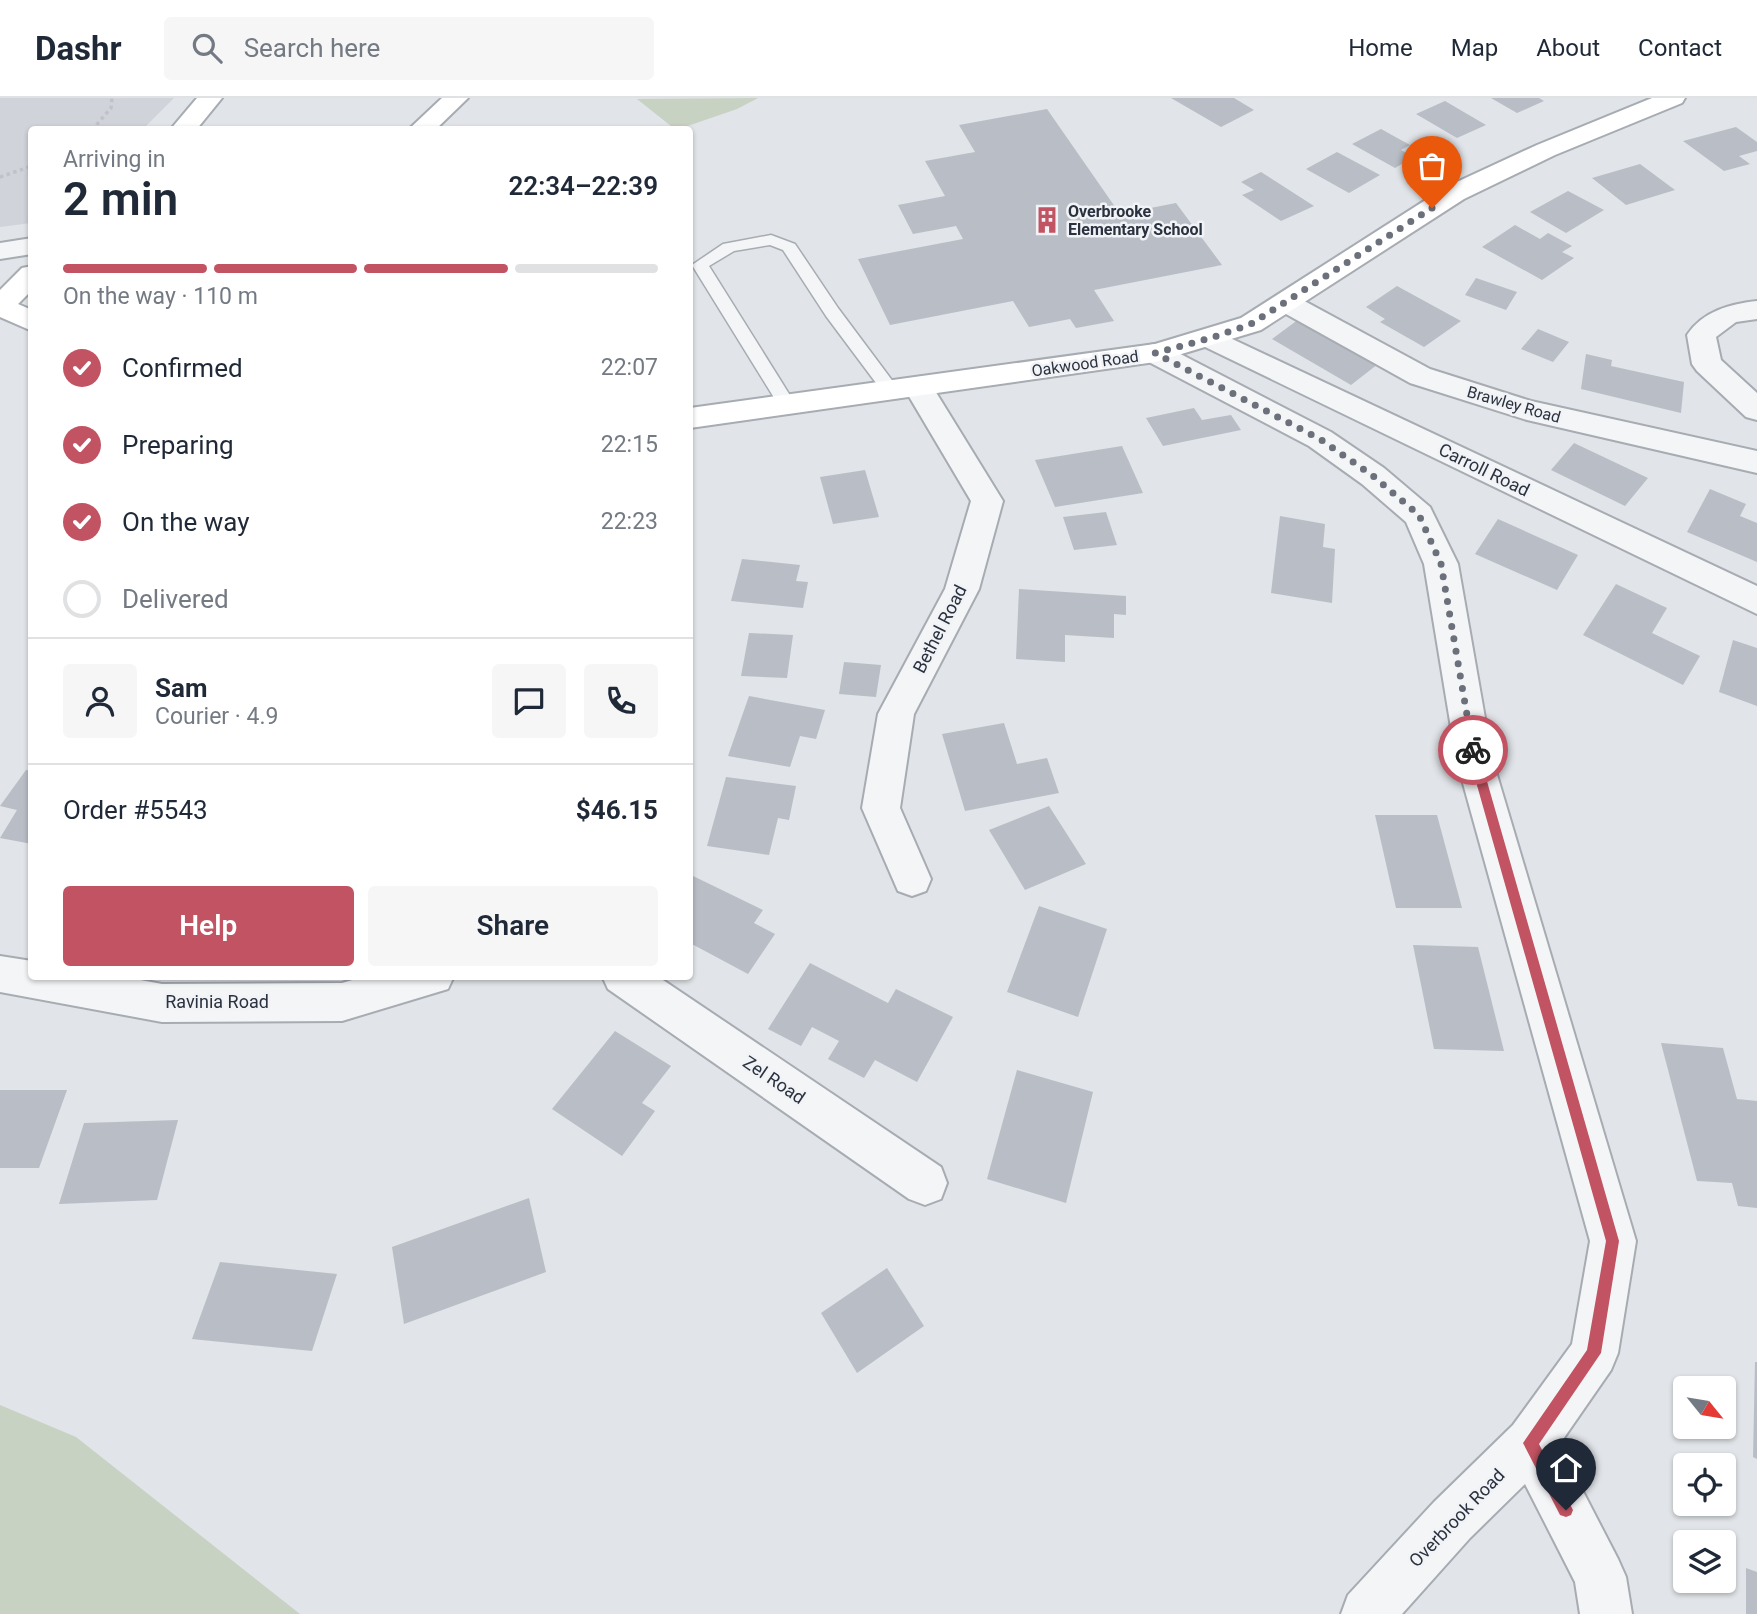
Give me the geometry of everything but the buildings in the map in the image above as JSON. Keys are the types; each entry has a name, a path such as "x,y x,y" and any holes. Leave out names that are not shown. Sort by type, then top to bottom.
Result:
{"main road":[{"path":"186,126 210,98"},
{"path":"424,126 456,98"},
{"name":"Oakwood Road","path":"693,418 1155,353 1211,338 1251,324 1287,303 1455,193 1546,150 1673,98"},
{"path":"28,278 0,306 28,321"}],"street":[{"path":"0,251 28,247"},
{"name":"Brawley Road","path":"1287,303 1420,376 1527,410 1757,462"},
{"path":"1757,310 1738,312 1716,320 1701,335 1707,364 1757,410"},
{"name":"Carroll Road","path":"1211,338 1757,601"},
{"name":"Overbrook Road","path":"1155,353 1320,439 1373,476 1419,515 1441,564 1474,758 1613,1241 1594,1353 1531,1443 1452,1520 1367,1614"},
{"name":"Bethel Road","path":"905,390 987,501 962,589 896,714 881,808 912,879"},
{"name":"Ravinia Road","path":"0,974 28,979"},
{"name":"Ravinia Road","path":"34,980 162,1003 342,1002 419,980"},
{"name":"Zel Road","path":"628,980 925,1183"},
{"path":"1531,1443 1600,1577 1606,1614"}],"lane":[{"path":"787,405 700,265 729,247 771,240 789,247 832,312 905,390"}],"path":[{"path":"95,126 111,108 112,98"},
{"path":"0,177 28,167"}],"shaded area":[{"path":"0,98 174,98 146,126 28,126 28,223 0,227"}],"green space":[{"path":"758,98 737,109 688,126 671,126 637,99"},
{"path":"0,1405 76,1437 300,1614 0,1614"}],"way so far":[{"path":"1432,208 1251,324 1155,353 1320,439 1373,476 1419,515 1441,564 1473,750"}],"place":[{"name":"Overbrooke Elementary School","path":"1047,220"}],"route":[{"path":"1473,750 1613,1241 1594,1353 1531,1443 1566,1510"}]}
